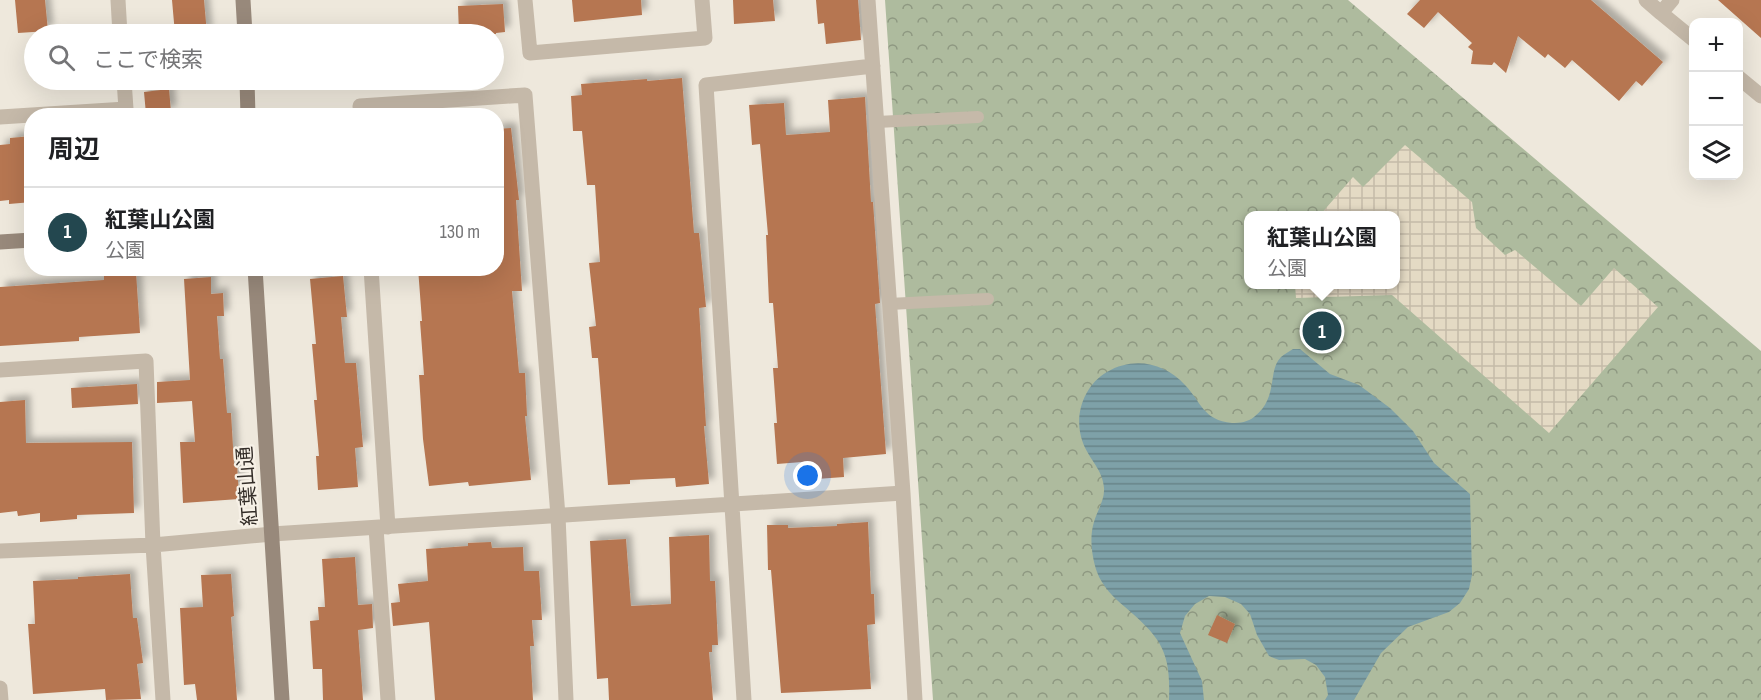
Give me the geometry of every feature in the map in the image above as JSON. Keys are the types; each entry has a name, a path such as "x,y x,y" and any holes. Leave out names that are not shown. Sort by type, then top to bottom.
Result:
{"street":[{"path":"118,0 119,24"},
{"path":"243,0 244,24"},
{"path":"525,0 530,52 705,38 702,0"},
{"path":"868,0 903,493 915,700"},
{"path":"1646,0 1689,36"},
{"path":"1661,13 1672,0"},
{"path":"744,700 706,85 873,66"},
{"path":"1743,81 1761,96"},
{"path":"125,90 126,108"},
{"path":"247,90 248,108"},
{"path":"360,108 360,106 525,95 558,516 566,700"},
{"path":"0,117 24,115"},
{"path":"0,242 24,240"},
{"name":"紅葉山通","path":"256,276 282,700"},
{"path":"371,276 388,700"},
{"path":"0,370 146,361 153,545 163,700"},
{"path":"0,551 153,545 272,534 903,493"},
{"path":"0,688 1,700"}],"lane":[{"path":"877,122 978,117"},
{"path":"890,304 988,299"}],"green space":[{"path":"885,0 1348,0 1761,351 1761,700 933,700"}],"shaded area":[{"path":"1405,145 1472,202 1476,228 1505,255 1515,250 1581,306 1614,268 1658,307 1549,433 1392,295 1296,298 1295,289 1400,289 1400,211 1323,211 1353,177 1363,187"}],"water":[{"path":"1293,349 1300,349 1330,374 1359,385 1390,408 1413,431 1434,463 1470,494 1472,575 1469,589 1460,603 1449,612 1408,627 1381,653 1354,700 1325,700 1328,695 1325,677 1316,665 1305,659 1279,660 1269,656 1257,635 1250,614 1241,604 1225,597 1209,596 1195,604 1185,616 1180,633 1202,681 1204,700 1169,700 1168,669 1161,647 1147,628 1109,591 1099,577 1095,566 1092,534 1104,488 1101,476 1080,433 1082,403 1092,385 1107,372 1128,364 1149,364 1177,377 1204,410 1215,418 1232,423 1244,422 1252,419 1262,410 1270,393 1277,363 1282,356"}],"building":[{"path":"15,0 45,0 47,24 24,24 24,33 18,33"},
{"path":"172,0 204,0 206,24 174,24"},
{"path":"572,0 641,0 642,15 574,22"},
{"path":"733,0 773,0 775,21 734,24"},
{"path":"816,0 858,0 861,40 826,44 824,23 818,24"},
{"path":"1420,0 1591,0 1663,62 1642,86 1636,81 1619,101 1572,60 1565,68 1548,54 1545,58 1518,36 1506,73 1494,62 1492,65 1471,64 1473,51 1468,47 1472,43 1438,12 1424,28 1407,14"},
{"path":"1718,0 1761,0 1761,38 1743,22 1743,18 1738,18"},
{"path":"503,4 505,32 504,24 459,24 458,6"},
{"path":"682,78 694,233 699,233 706,307 699,308 709,484 676,487 675,478 630,480 630,484 608,485 598,358 592,358 589,327 596,326 589,263 600,262 595,185 587,185 582,131 573,131 571,96 582,95 581,84"},
{"path":"169,90 171,108 145,108 144,92"},
{"path":"865,97 880,303 875,304 886,454 843,458 844,477 803,480 802,462 777,464 773,368 778,368 773,303 769,303 766,235 768,235 760,144 752,145 749,105 784,103 786,135 830,132 828,100"},
{"path":"504,128 511,128 519,200 516,200 522,291 512,291 519,373 525,373 527,416 525,416 531,480 469,486 468,482 429,486 419,375 424,375 419,276 504,276"},
{"path":"24,137 24,203 9,204 9,200 0,201 0,145 10,144 10,138"},
{"path":"104,276 136,276 140,333 79,337 79,341 0,346 0,287 104,280"},
{"path":"343,276 347,317 341,317 345,363 356,363 363,447 355,448 358,487 318,490 316,456 319,456 314,400 317,400 312,344 316,344 310,279"},
{"path":"211,277 211,294 223,293 224,316 217,316 220,359 223,359 227,413 231,413 239,499 183,503 180,442 195,442 192,401 157,403 157,382 190,380 184,279"},
{"path":"137,384 138,404 72,408 71,388"},
{"path":"25,400 26,443 132,442 134,513 77,515 77,519 40,522 40,513 18,516 17,511 0,513 0,402"},
{"path":"868,522 871,594 874,594 875,624 867,625 871,689 781,693 771,570 768,570 767,525 788,525 788,528"},
{"path":"709,535 710,581 715,581 718,645 712,645 712,652 709,652 713,700 609,700 608,678 597,679 590,541 626,539 631,606 671,604 669,537"},
{"path":"491,542 492,548 523,547 524,571 539,571 542,620 532,620 534,646 530,646 533,700 435,700 429,622 393,626 391,603 400,602 398,584 428,581 426,549"},
{"path":"355,557 358,605 372,604 373,628 358,630 363,700 323,700 322,669 313,669 310,621 319,620 318,607 325,607 322,559"},
{"path":"130,574 133,618 137,618 143,663 137,664 141,699 106,700 105,689 33,694 28,624 35,624 33,581"},
{"path":"231,574 234,616 231,617 237,700 197,700 195,684 184,685 180,608 203,607 201,575"},
{"path":"1217,615 1235,624 1227,643 1208,635"}],"place":[{"name":"紅葉山公園","path":"1322,331"}]}
